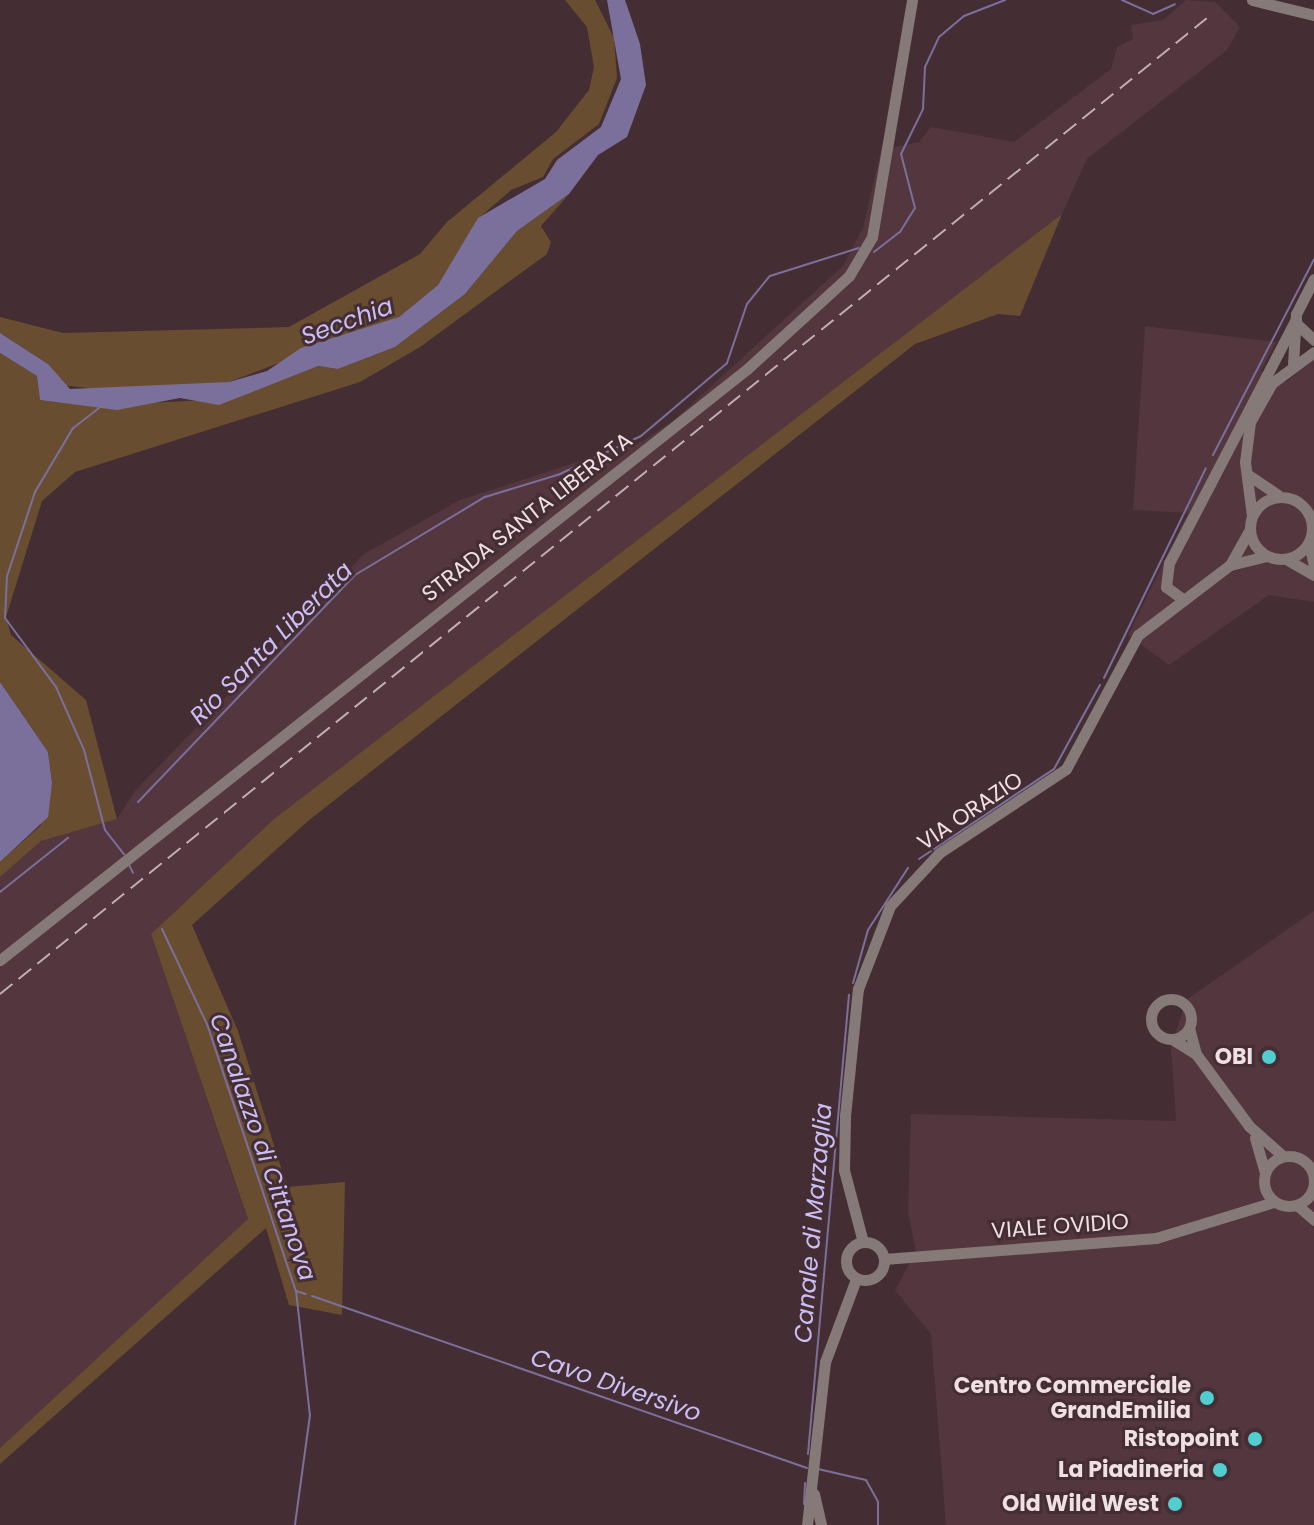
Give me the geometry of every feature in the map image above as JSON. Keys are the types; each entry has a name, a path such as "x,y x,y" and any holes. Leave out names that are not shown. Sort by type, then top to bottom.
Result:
{"street":[{"name":"STRADA SANTA LIBERATA","path":"0,960 747,369 849,276 872,237 912,0"},
{"path":"1252,0 1314,15"},
{"path":"1184,600 1169,591 1165,576 1314,279"},
{"path":"1296,319 1314,340"},
{"path":"1293,364 1296,319"},
{"path":"1314,352 1293,364 1258,405 1246,468 1252,516 1250,529 1266,556 1285,559 1314,575"},
{"path":"1222,458 1246,468 1309,514 1309,543 1314,566"},
{"path":"1252,516 1282,497"},
{"name":"VIA ORAZIO","path":"1230,565 1250,529"},
{"path":"1285,559 1309,543"},
{"name":"VIA ORAZIO","path":"863,1242 844,1170 845,1116 858,989 890,906 939,853 1066,769 1131,644 1230,565 1266,556"},
{"path":"1196,1054 1152,1026 1159,1003 1183,1003 1196,1054 1249,1126 1283,1156 1301,1159 1314,1154"},
{"path":"1172,1039 1189,1028"},
{"path":"1249,1126 1265,1173 1265,1189 1274,1202 1297,1205 1314,1220"},
{"path":"1265,1173 1283,1156"},
{"path":"1301,1159 1314,1178 1310,1194 1314,1210"},
{"name":"VIALE OVIDIO","path":"1235,1215 1265,1189"},
{"path":"1297,1205 1310,1194"},
{"name":"VIALE OVIDIO","path":"884,1259 1132,1241 1274,1202"},
{"path":"863,1242 884,1259 874,1279 856,1279 845,1258 863,1242"},
{"path":"807,1525 831,1335 856,1279"},
{"path":"814,1481 821,1525"}],"shaded area":[{"path":"565,0 595,0 614,38 617,78 599,124 553,159 543,177 511,190 479,218 438,285 399,317 229,382 116,391 60,385 48,364 0,333 0,317 63,333 289,327 420,254 447,222 556,132 589,90 594,67 587,27"},
{"path":"607,0 625,0 640,44 646,85 627,137 598,155 569,194 517,231 465,294 395,347 338,369 318,366 219,405 180,398 117,410 40,400 37,376 0,353 0,333 48,364 70,389 229,382 267,371 301,348 399,317 438,285 478,218 545,179 557,160 601,127 621,79"},
{"path":"1186,0 1215,2 1240,27 1227,50 1087,159 1062,214 274,819 151,934 248,1220 0,1448 0,877 41,841 117,819 135,791 364,554 460,500 643,441 674,420 843,266 863,228 881,150 919,142 931,127 1014,142 1111,69 1117,47 1133,39 1131,25 1163,20"},
{"path":"569,194 541,226 551,242 547,254 420,347 360,382 75,472 42,501 6,617 11,635 86,700 117,819 41,841 0,877 0,862 41,825 52,783 48,752 0,682 0,353 37,376 40,400 90,406 205,400 318,366 338,369 395,347 465,294 517,231"},
{"path":"1062,214 1020,316 998,314 915,344 308,821 192,925 238,1031 287,1187 345,1182 342,1315 289,1305 266,1228 0,1464 0,1448 248,1219 151,934 274,819"},
{"path":"1145,326 1276,342 1261,371 1286,382 1314,360 1314,602 1269,595 1169,665 1128,635 1188,513 1133,510"},
{"path":"0,682 48,752 52,783 48,817 0,862"},
{"path":"1314,911 1314,1525 946,1525 931,1334 895,1290 916,1252 908,1212 911,1114 1176,1121 1171,1047 1186,1000"}],"waterway":[{"name":"Rio Santa Liberata","path":"874,252 900,232 915,208 901,154 923,109 925,67 939,37 964,16 1005,0"},
{"name":"Rio Santa Liberata","path":"1122,0 1153,14 1175,4"},
{"name":"Rio Santa Liberata","path":"138,802 355,575 485,497 560,474 641,436 727,363 747,304 770,276 859,248"},
{"name":"Canale di Marzaglia","path":"1213,455 1314,259"},
{"name":"Canalazzo di Cittanova","path":"99,408 73,428 35,492 7,576 5,618 56,687 84,750 105,830 124,854"},
{"name":"Canale di Marzaglia","path":"1104,678 1206,468"},
{"name":"Canale di Marzaglia","path":"919,859 1054,769 1100,685"},
{"name":"Rio Santa Liberata","path":"0,892 68,838"},
{"name":"Canalazzo di Cittanova","path":"128,863 133,873"},
{"name":"Canale di Marzaglia","path":"853,983 868,930 908,868"},
{"name":"Canalazzo di Cittanova","path":"162,929 207,1024 296,1291 310,1415 295,1525"},
{"name":"Canale di Marzaglia","path":"808,1454 849,995"},
{"path":"296,1291 306,1294"},
{"name":"Cavo Diversivo","path":"312,1296 807,1468"},
{"name":"Cavo Diversivo","path":"818,1469 866,1480 878,1502 878,1525"},
{"name":"Canale di Marzaglia","path":"804,1504 805,1483"}],"railway":[{"path":"0,994 1212,14"}],"place":[{"name":"OBI","path":"1269,1057"},
{"name":"Centro Commerciale GrandEmilia","path":"1207,1398"},
{"name":"Ristopoint","path":"1255,1439"},
{"name":"La Piadineria","path":"1220,1470"},
{"name":"Old Wild West","path":"1175,1504"}],"water label":[{"name":"Secchia","path":"347,321"}]}
